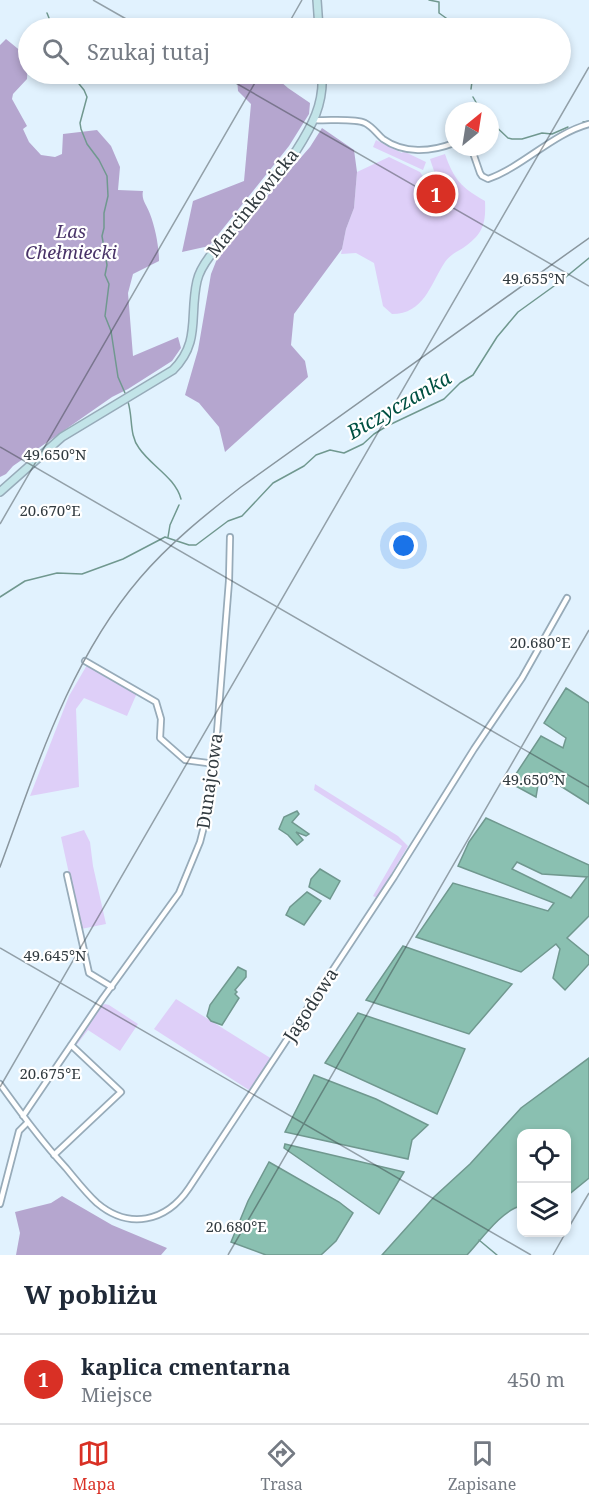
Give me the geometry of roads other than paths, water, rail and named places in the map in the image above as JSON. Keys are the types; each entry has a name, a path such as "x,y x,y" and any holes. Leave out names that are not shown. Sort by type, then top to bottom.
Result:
{"street":[{"path":"317,0 318,18"},
{"name":"Marcinkowicka","path":"0,492 62,437 173,370 182,361 192,339 197,282 201,270 296,151 315,120 322,84"},
{"path":"315,120 364,123 385,140 406,148 429,150 445,146"},
{"path":"474,156 480,173 488,179 572,129 589,124"},
{"name":"Dunajcowa","path":"23,1116 179,893 200,842 208,810 215,764 229,581 230,537"},
{"name":"Jagodowa","path":"0,1084 54,1155 90,1197 100,1205 119,1215 138,1220 150,1218 174,1207 189,1188 394,878 474,749 522,678 567,598"},
{"path":"85,661 156,702 161,719 160,738 185,760 215,764"},
{"path":"67,875 89,973 112,987"},
{"path":"54,1155 121,1092 72,1045"},
{"path":"0,1204 19,1131 28,1122"}],"waterway":[{"path":"429,0 439,2 439,13 446,18"},
{"path":"47,13 49,18"},
{"path":"79,84 87,97 80,123 81,129 87,144 107,176 108,196 102,236 107,265 105,275 109,284 105,316 111,331 118,377 125,393"},
{"path":"471,89 472,84"},
{"path":"473,97 476,102"},
{"path":"583,122 589,121"},
{"path":"499,130 508,138 522,139 542,133 552,134 568,127"},
{"name":"Biczyczanka","path":"0,597 25,581 57,573 82,574 123,559 165,537 196,545 228,521 242,516 273,483 304,466 316,455 330,450 344,453 363,444 387,426 444,399 460,383 473,375 497,337 518,312 589,258"},
{"path":"128,402 132,432 136,443 174,484 181,499"},
{"path":"168,537 170,525 179,505"},
{"path":"479,1240 497,1255"}],"railway":[{"path":"0,867 42,753 74,680 115,610 151,565 188,530 241,487 589,238"}],"place":[{"name":"kaplica cmentarna","path":"436,194"}],"park label":[{"name":"Las Chełmiecki","path":"71,242"}]}
